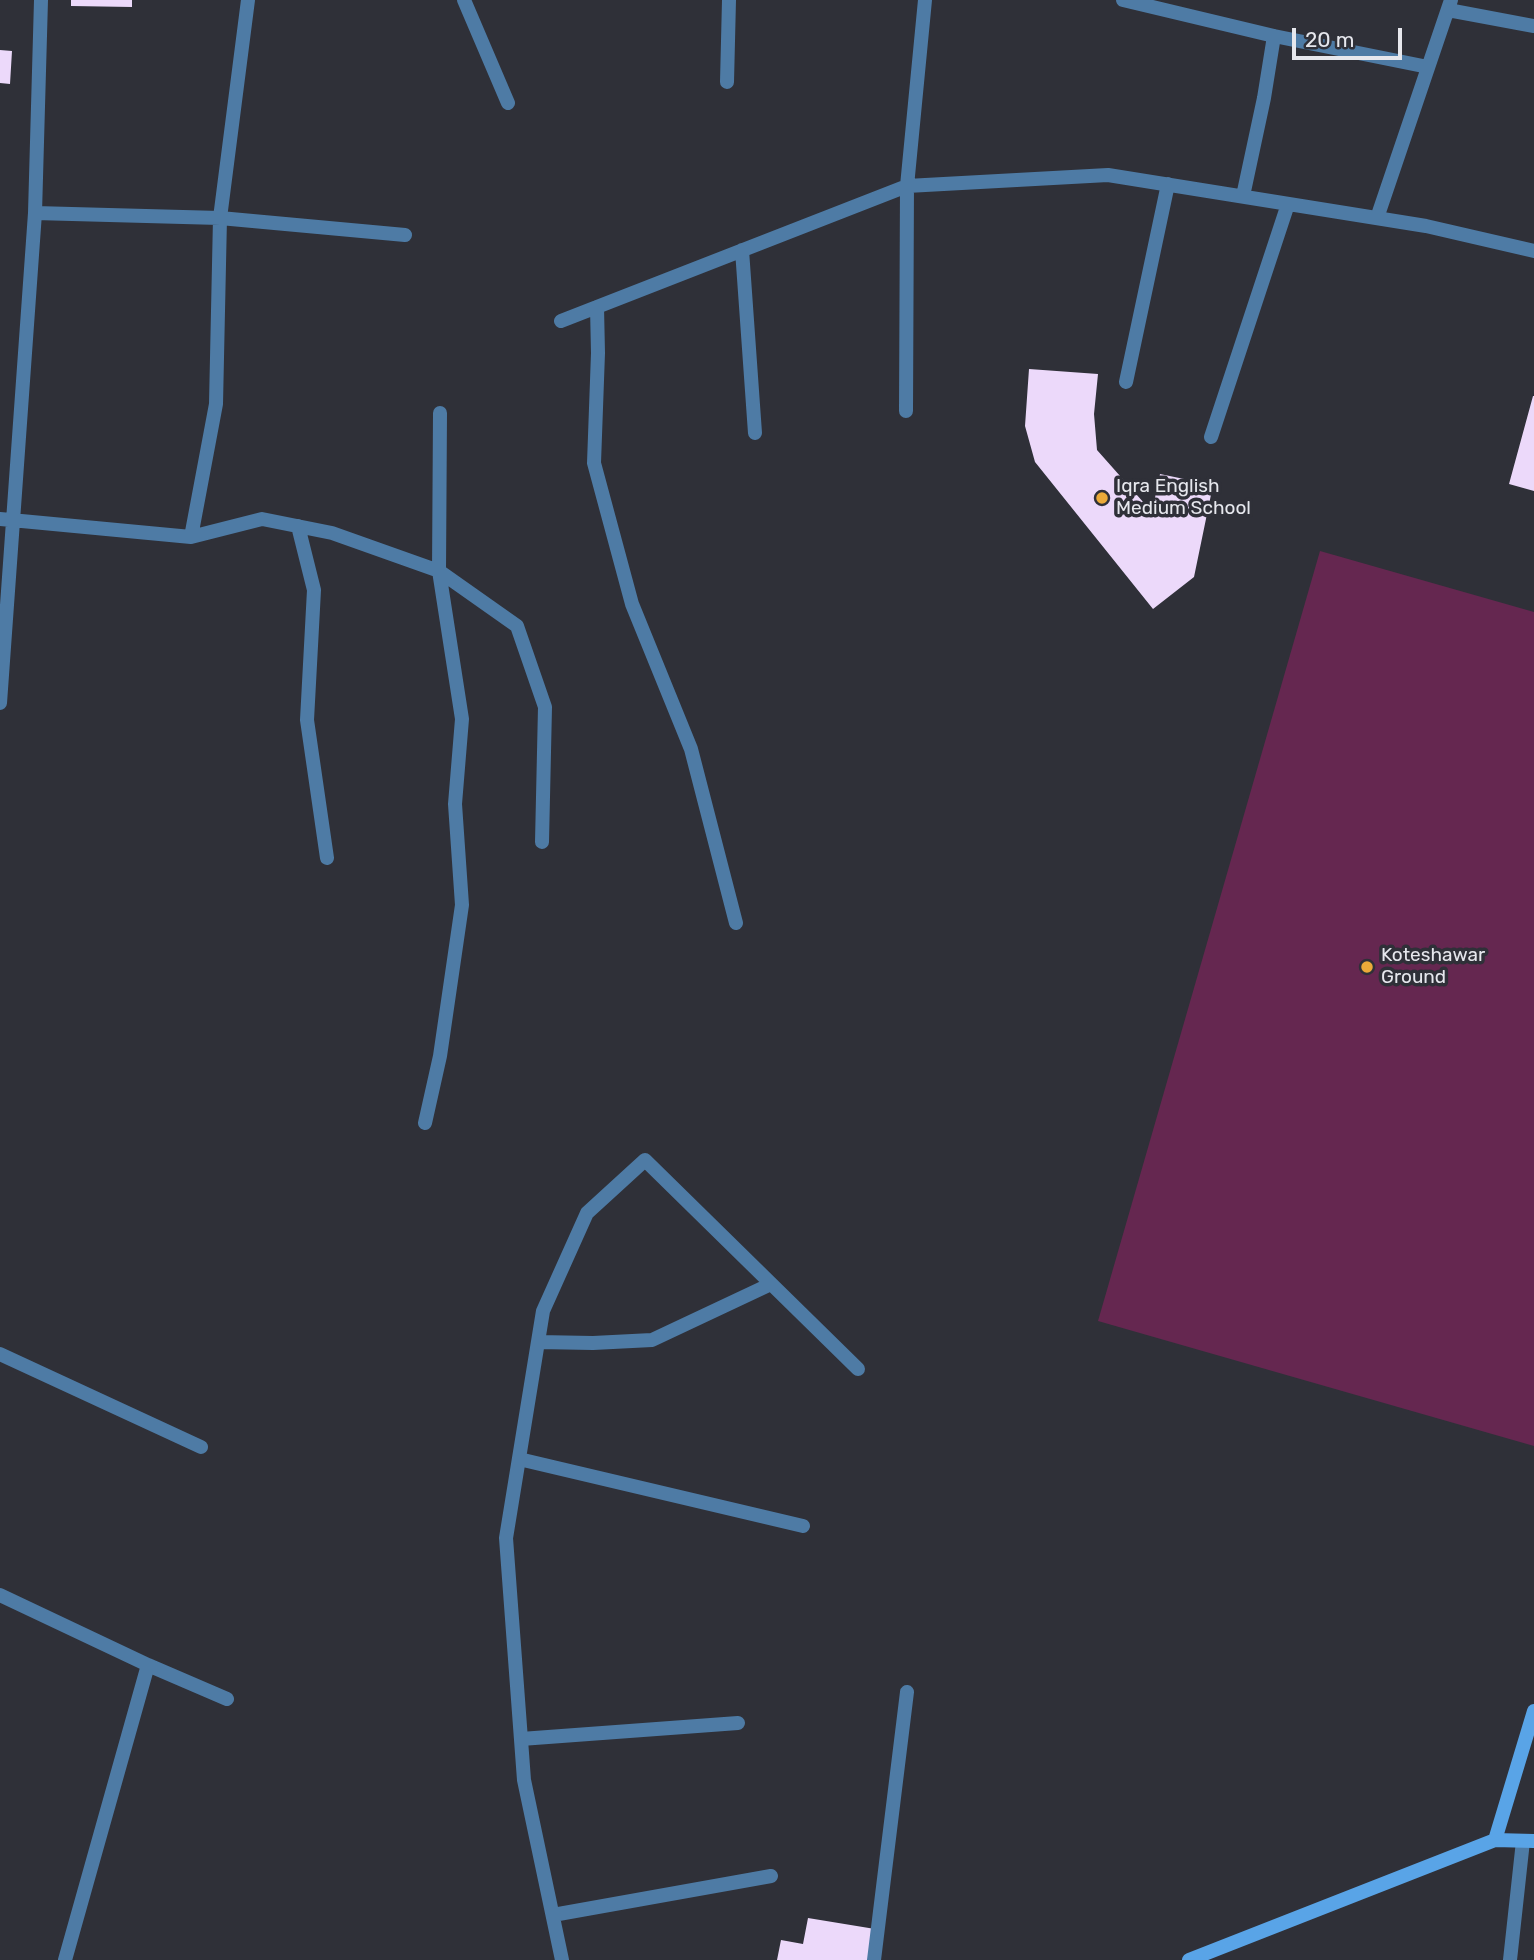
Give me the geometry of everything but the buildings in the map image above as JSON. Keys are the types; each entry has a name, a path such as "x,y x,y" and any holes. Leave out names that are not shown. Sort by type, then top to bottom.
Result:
{"street":[{"path":"0,703 7,519 35,213 41,0"},
{"path":"191,537 216,404 220,218 248,0"},
{"path":"464,0 508,103"},
{"path":"727,82 729,0"},
{"path":"906,411 907,186 925,0"},
{"path":"1123,0 1274,36 1428,68"},
{"path":"1377,218 1449,5 1534,26"},
{"path":"1243,196 1265,98 1274,36"},
{"path":"561,321 907,186 1108,175 1426,226 1534,251"},
{"path":"1126,382 1168,184"},
{"path":"1211,437 1288,204"},
{"path":"35,213 220,218 405,235"},
{"path":"742,250 755,433"},
{"path":"597,307 594,463 632,604 691,749 736,923"},
{"path":"425,1123 440,1056 462,905 455,804 461,719 439,571 440,413"},
{"path":"7,519 191,537 262,520 332,533 439,571 517,626 545,707 541,842"},
{"path":"298,526 314,590 307,720 327,858"},
{"path":"562,1960 524,1780 506,1538 543,1311 587,1213 645,1160 858,1370"},
{"path":"538,1342 652,1340 771,1284"},
{"path":"0,1354 201,1447"},
{"path":"519,1459 803,1526"},
{"path":"0,1595 227,1699"},
{"path":"65,1960 148,1665"},
{"path":"874,1960 907,1692"},
{"path":"1495,1840 1534,1711"},
{"path":"521,1739 738,1723"},
{"path":"1189,1960 1495,1840 1528,1841 1510,1960"},
{"path":"553,1914 771,1876"}],"shaded area":[{"name":"Koteshawar Ground","path":"1320,551 1534,612 1534,1446 1098,1321"}],"place":[{"name":"Iqra English Medium School","path":"1102,498"},
{"name":"Koteshawar Ground","path":"1367,967"}]}
